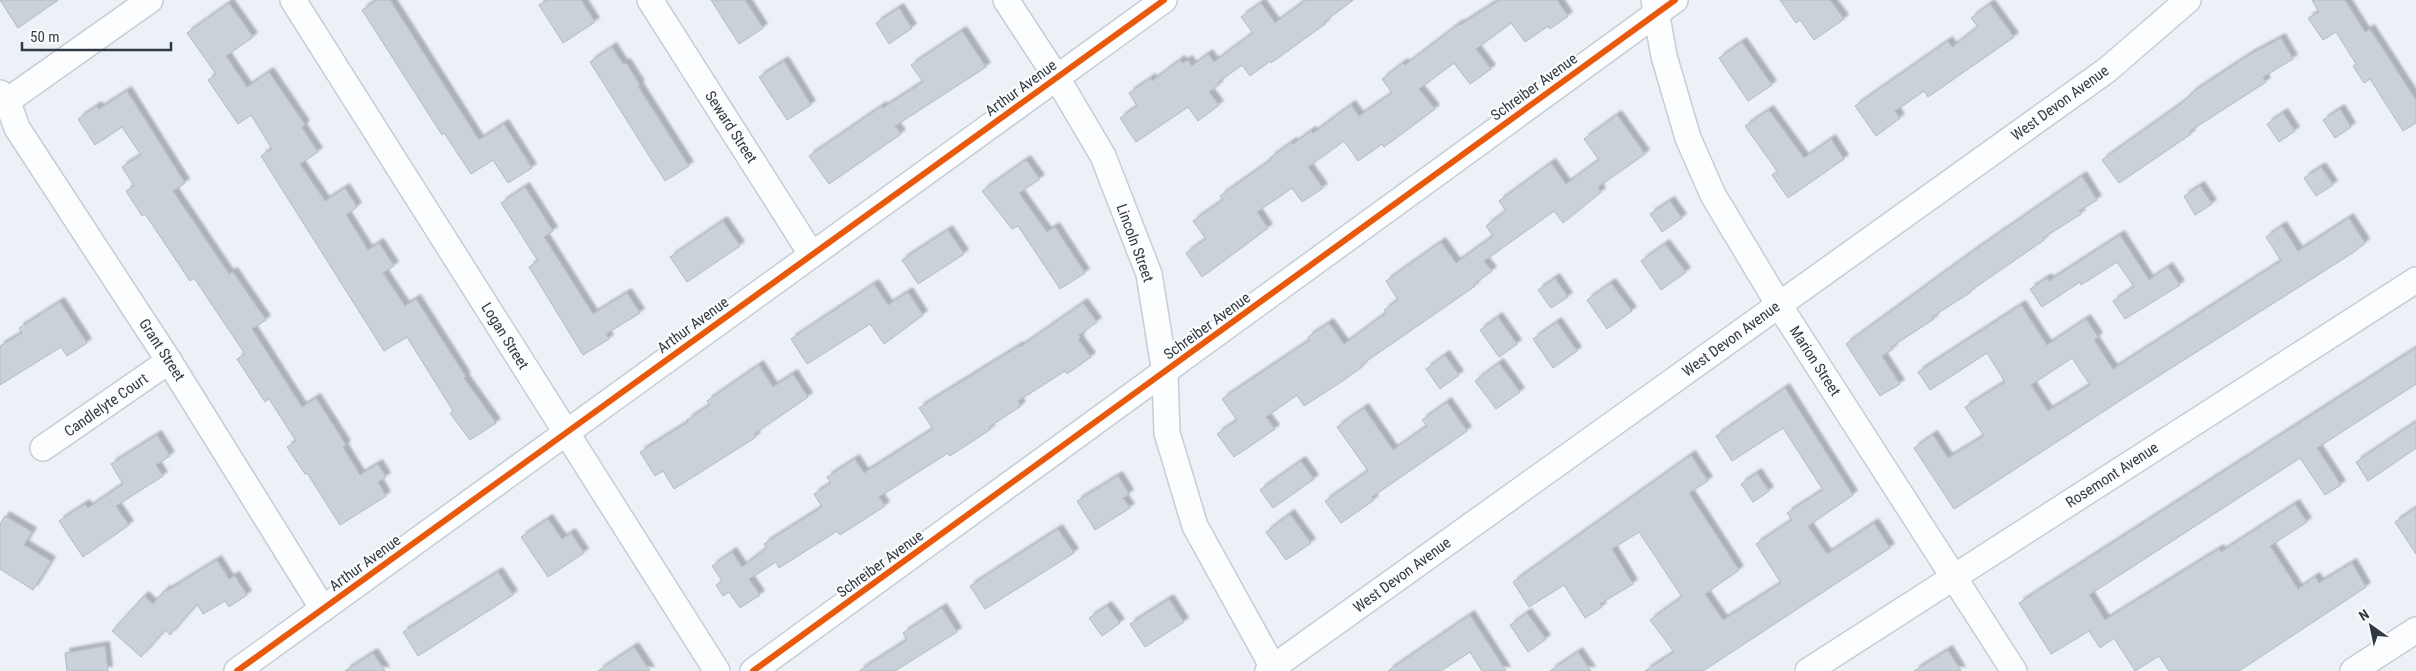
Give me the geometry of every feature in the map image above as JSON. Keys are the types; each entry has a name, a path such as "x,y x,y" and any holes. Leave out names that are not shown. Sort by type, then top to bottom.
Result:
{"street":[{"path":"2,100 150,0"},
{"name":"Logan Street","path":"294,0 717,671"},
{"name":"Seward Street","path":"650,0 812,255"},
{"name":"Lincoln Street","path":"1006,0 1057,78 1103,156 1149,274 1165,373 1167,433 1195,526 1272,670"},
{"name":"Arthur Avenue","path":"237,671 1164,0"},
{"name":"West Devon Avenue","path":"1272,670 2107,70 2188,0"},
{"name":"Marion Street","path":"1662,4 1664,56 1688,138 1699,167 1713,195 1779,305 2014,671"},
{"name":"Schreiber Avenue","path":"753,671 1165,373 1662,4"},
{"name":"Grant Street","path":"2,100 17,128 169,361 323,609"},
{"name":"Rosemont Avenue","path":"1808,671 2416,280"},
{"name":"Candlelyte Court","path":"43,448 169,361"},
{"path":"2353,671 2416,630"}],"building":[{"path":"0,0 58,0 18,28"},
{"path":"377,0 390,0 479,140 504,124 532,168 508,183 493,160 471,174 444,133 442,135 362,10"},
{"path":"547,0 581,0 595,22 563,43 539,5"},
{"path":"711,0 745,0 763,28 739,44"},
{"path":"1306,0 1353,0 1324,22 1325,24 1250,76 1242,65 1217,83 1219,85 1209,92 1219,105 1198,121 1188,107 1136,142 1120,118 1137,106 1129,93 1151,78 1152,81 1180,60 1183,63 1188,60 1192,66 1208,54 1214,62 1253,33 1241,17 1261,3 1275,23"},
{"path":"1499,0 1557,0 1568,16 1550,29 1548,26 1525,42 1511,23 1476,49 1491,69 1470,84 1454,63 1419,89 1435,109 1384,147 1382,144 1358,161 1344,141 1308,167 1323,188 1302,202 1292,188 1257,212 1268,228 1202,277 1186,253 1206,239 1193,221 1223,200 1220,196 1271,160 1270,158 1292,142 1293,144 1311,131 1313,133 1351,105 1359,116 1392,93 1382,79 1403,63 1405,65 1459,24"},
{"path":"1780,0 1830,0 1844,19 1814,40 1800,20 1796,23"},
{"path":"2312,0 2345,0 2365,32 2370,29 2416,100 2416,123 2403,131 2370,79 2364,83 2353,66 2356,64 2336,32 2323,40 2308,18 2319,12"},
{"path":"229,3 253,37 226,56 247,87 269,72 305,125 302,128 318,152 300,164 325,201 345,188 357,207 346,215 368,250 379,243 394,266 383,273 405,306 416,299 466,377 464,378 496,423 470,440 450,413 453,411 407,337 384,351 261,156 272,149 251,115 238,124 208,80 216,74 187,33"},
{"path":"1990,4 2014,37 1928,97 1924,91 1895,111 1900,118 1876,136 1855,106 1948,41 1952,47 1978,27 1971,18"},
{"path":"899,8 912,28 889,44 876,23"},
{"path":"962,31 986,67 895,126 901,134 829,184 809,156 882,106 883,108 923,82 911,65"},
{"path":"2281,38 2293,59 2263,77 2266,82 2190,131 2191,134 2119,183 2102,160 2182,103 2193,92 2249,55"},
{"path":"1742,42 1772,85 1748,101 1719,58"},
{"path":"612,47 623,64 626,63 640,85 638,86 689,166 665,181 590,62"},
{"path":"784,61 811,105 787,120 759,77"},
{"path":"127,91 185,183 173,191 229,274 233,272 266,320 252,329 302,407 316,398 346,445 343,447 360,475 378,464 386,477 378,482 386,496 340,525 307,473 305,474 287,447 296,441 269,399 265,402 237,359 245,354 194,278 190,281 145,214 142,216 126,191 134,186 122,167 141,155 122,127 95,145 78,119 97,106 99,109"},
{"path":"2340,109 2351,127 2335,138 2323,120"},
{"path":"1769,110 1804,158 1831,139 1844,159 1788,198 1772,175 1777,171 1745,126"},
{"path":"2283,113 2295,131 2279,142 2267,124"},
{"path":"1617,115 1645,154 1598,187 1601,192 1563,223 1554,211 1484,261 1492,271 1474,284 1475,286 1361,365 1362,367 1341,382 1304,406 1297,395 1266,417 1275,429 1234,457 1217,434 1237,420 1222,399 1310,340 1308,337 1329,323 1344,344 1386,313 1384,310 1398,300 1386,281 1441,242 1456,263 1493,236 1486,226 1506,211 1499,201 1551,163 1566,184 1599,160 1584,139"},
{"path":"1026,160 1040,179 1019,193 1047,232 1055,227 1085,273 1060,289 1018,226 1012,229 982,191"},
{"path":"2321,167 2333,185 2316,196 2304,178"},
{"path":"2082,176 2097,200 2079,211 2081,214 2043,238 2044,240 1971,292 1932,317 1934,319 1891,347 1893,349 1882,356 1900,384 1880,396 1846,344 1972,252"},
{"path":"2200,186 2212,204 2195,215 2184,196"},
{"path":"525,187 553,231 544,237 593,314 627,293 640,313 606,334 609,339 583,355 529,267 538,261 501,203"},
{"path":"1670,201 1682,218 1662,232 1650,214"},
{"path":"2349,218 2365,243 2354,252 1954,509 1914,448 1933,435 1948,458 1984,436 1965,407 2005,382 1987,353 1930,390 1918,372 2021,305 2047,345 2086,319 2098,337 2094,340 2113,369 2281,261 2266,237 2282,226 2298,251","holes":["2072,358 2090,385 2048,411 2031,385"]},
{"path":"723,221 740,246 687,282 670,257"},
{"path":"948,230 964,254 918,284 902,260"},
{"path":"2120,235 2149,280 2168,267 2180,285 2125,319 2113,301 2134,287 2117,262 2081,285 2080,282 2042,307 2030,289 2047,278 2049,281"},
{"path":"1665,244 1686,272 1661,290 1641,261"},
{"path":"1555,278 1568,297 1551,308 1538,290"},
{"path":"1611,283 1632,311 1607,329 1587,300"},
{"path":"874,284 888,305 908,292 923,315 884,344 870,324 807,364 791,339"},
{"path":"60,302 87,343 67,356 61,347 0,385 0,346 22,333 19,328"},
{"path":"1083,303 1097,322 1079,335 1081,337 1078,339 1091,357 1067,374 1065,371 1018,401 1021,406 989,427 991,429 950,456 948,453 879,497 885,506 840,535 837,531 779,568 776,562 749,579 760,595 740,608 729,592 723,596 716,585 722,581 712,566 732,552 742,567 767,548 764,544 822,507 814,494 831,483 827,477 855,459 864,473 933,429 919,408 1020,347"},
{"path":"1498,317 1517,344 1499,357 1480,330"},
{"path":"1557,322 1577,351 1553,368 1533,339"},
{"path":"2416,348 2416,384 2317,448 2341,485 2325,495 2300,458 2089,595 2105,620 2219,549 2221,552 2295,504 2307,522 2270,546 2298,589 2315,577 2319,583 2352,563 2366,587 2239,671 2169,671 2159,656 2135,671 2114,638 2100,648 2089,631 2051,654 2019,603"},
{"path":"1445,355 1459,375 1440,389 1426,369"},
{"path":"1499,363 1520,392 1496,409 1475,381"},
{"path":"759,365 773,387 793,374 808,397 754,434 756,437 674,489 663,471 655,476 640,452 688,422 687,420 710,405 707,401"},
{"path":"1785,388 1853,495 1808,526 1827,554 1874,523 1890,548 1703,671 1645,671 1674,652 1650,620 1682,597 1639,532 1612,549 1633,584 1600,604 1602,607 1585,618 1564,585 1529,607 1513,582 1691,455 1708,481 1689,493 1739,570 1705,594 1723,620 1781,583 1756,544 1792,520 1787,513 1823,490 1783,428 1732,461 1716,436"},
{"path":"1447,402 1467,431 1372,497 1374,500 1341,523 1325,501 1368,471 1337,427 1364,408 1393,450 1427,426 1422,420"},
{"path":"2416,422 2416,448 2368,481 2356,462"},
{"path":"157,435 170,456 156,465 163,476 116,506 129,525 83,557 59,521 85,504 88,508 123,484 111,464"},
{"path":"1301,461 1314,479 1273,508 1260,490"},
{"path":"1757,473 1769,491 1753,502 1741,484"},
{"path":"1118,476 1129,494 1123,498 1130,508 1095,530 1077,501"},
{"path":"2416,508 2416,554 2395,522"},
{"path":"1290,514 1311,543 1286,560 1266,532"},
{"path":"5,516 32,532 24,545 51,561 33,590 0,569 0,524"},
{"path":"548,519 562,539 571,533 584,553 548,577 521,537"},
{"path":"1058,529 1074,553 985,609 970,586"},
{"path":"217,560 229,579 235,576 247,595 229,607 225,601 203,614 197,604 170,635 165,630 141,657 112,631 144,596 153,604 165,590 167,591"},
{"path":"498,572 513,595 418,656 403,632"},
{"path":"1169,599 1184,622 1145,647 1130,624"},
{"path":"1107,606 1120,623 1102,636 1089,618"},
{"path":"942,608 957,632 895,671 859,671 907,640 903,633"},
{"path":"1527,613 1546,639 1528,652 1510,625"},
{"path":"1470,615 1506,671 1482,671 1470,652 1441,671 1388,671"},
{"path":"105,646 108,671 67,671 65,653"},
{"path":"634,647 650,671 598,671"},
{"path":"1948,650 1961,671 1914,671"},
{"path":"1578,652 1591,671 1550,671"},
{"path":"373,653 385,671 345,671"}],"cycle path":[{"path":"237,671 1164,0"},
{"path":"753,671 1675,0"}]}
